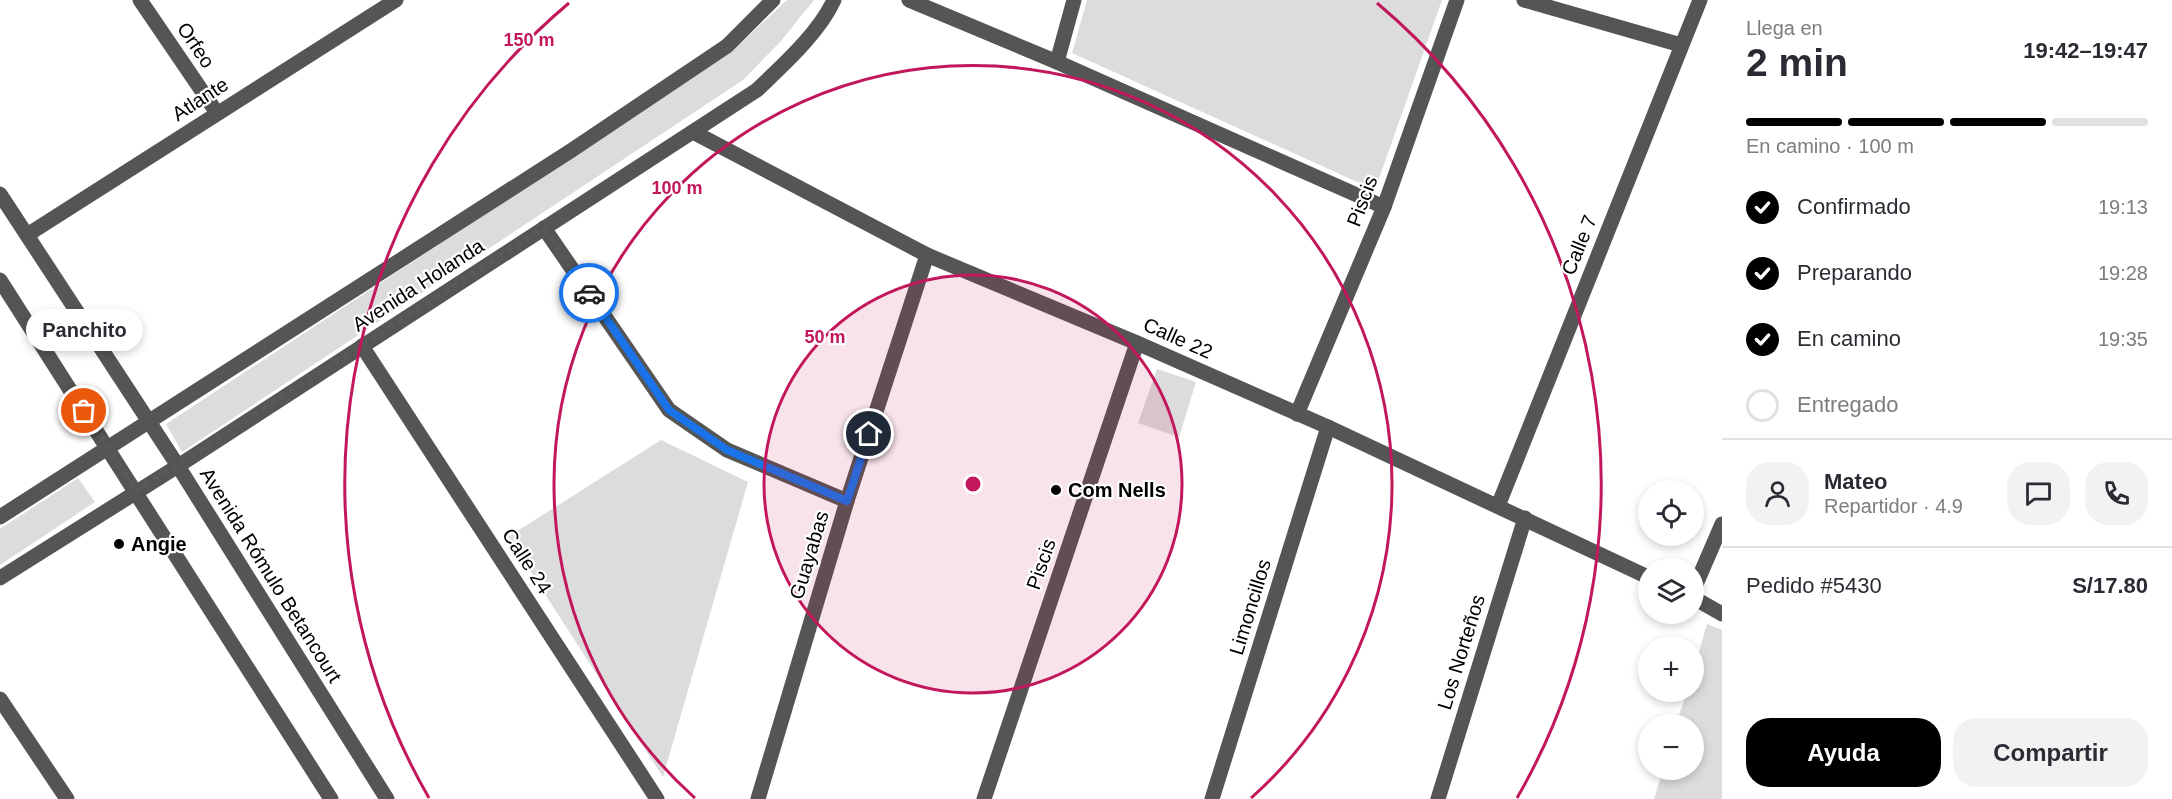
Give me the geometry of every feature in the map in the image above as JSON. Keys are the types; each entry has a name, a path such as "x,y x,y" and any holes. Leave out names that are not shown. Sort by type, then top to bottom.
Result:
{"street":[{"name":"Orfeo","path":"140,0 217,113"},
{"name":"Atlante","path":"27,235 396,0"},
{"name":"Avenida Holanda","path":"0,517 572,150 727,46 773,0"},
{"name":"Avenida Holanda","path":"0,578 178,466 757,90 788,60 814,30 834,0"},
{"path":"909,0 1057,62 1384,207"},
{"path":"1057,62 1074,0"},
{"name":"Piscis","path":"1297,414 1384,207 1457,0"},
{"path":"1524,0 1682,45"},
{"name":"Calle 7","path":"1498,506 1700,0"},
{"name":"Calle 22","path":"693,132 927,255 1137,343 1328,427 1638,572"},
{"name":"Avenida Rómulo Betancourt","path":"0,194 178,466 387,799"},
{"path":"544,228 669,410 727,450 847,501"},
{"name":"Guayabas","path":"758,799 847,501 927,255"},
{"path":"0,280 331,799"},
{"name":"Piscis","path":"984,799 1137,343"},
{"name":"Calle 24","path":"362,346 657,799"},
{"name":"Limoncillos","path":"1212,799 1328,427"},
{"name":"Los Norteños","path":"1438,799 1525,518"},
{"path":"1704,566 1722,524"},
{"path":"1704,604 1722,614"},
{"path":"0,699 64,798"}],"shaded area":[{"path":"787,0 814,0 781,41 743,80 182,452 166,424 729,54"},
{"path":"1087,0 1442,0 1375,190 1072,53"},
{"path":"1157,369 1196,382 1179,437 1138,423"},
{"path":"661,440 748,482 663,777 508,537"},
{"path":"78,478 95,502 0,565 0,529"},
{"path":"1707,624 1722,630 1722,799 1654,799 1660,780 1704,780 1704,714 1679,714 1684,702 1704,702 1704,636"}],"way so far":[{"path":"84,411 136,491 544,228 589,293"}],"place":[{"name":"Panchito","path":"84,411"},
{"name":"Com Nells","path":"1056,490"},
{"name":"Angie","path":"119,544"}],"route":[{"path":"589,293 669,410 727,450 847,501 869,434"}]}
